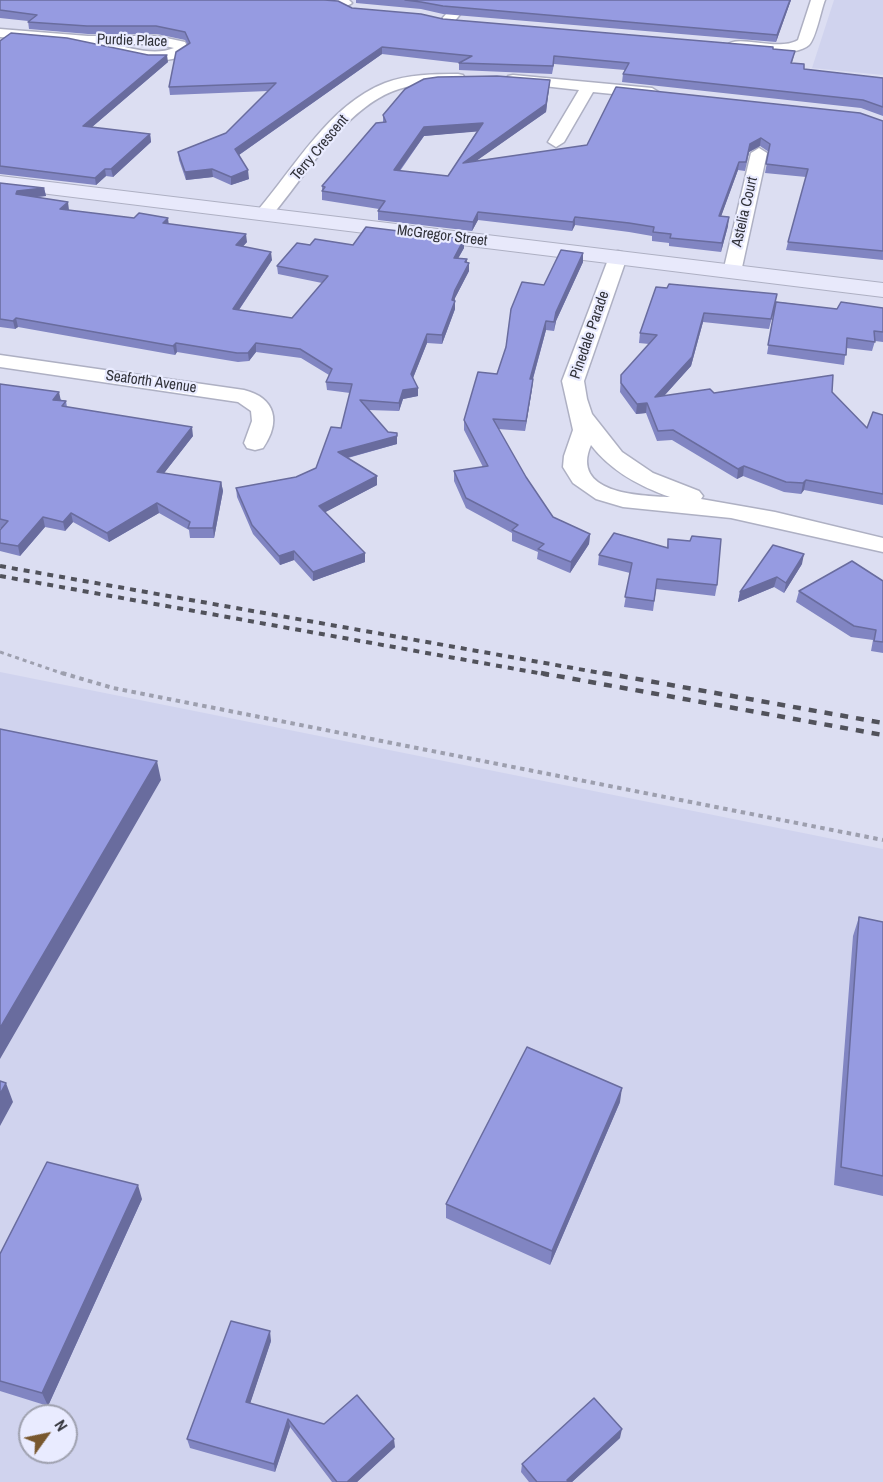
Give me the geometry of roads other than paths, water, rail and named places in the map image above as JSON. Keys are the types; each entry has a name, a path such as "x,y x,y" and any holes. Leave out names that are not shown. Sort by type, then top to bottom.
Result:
{"street":[{"path":"312,0 350,4"},
{"path":"448,20 465,0"},
{"path":"720,44 776,49 798,46 804,42 818,0"},
{"name":"Purdie Place","path":"0,33 71,39 164,40 180,45 182,50 175,54 155,55 71,39"},
{"name":"Terry Crescent","path":"264,214 348,113 370,96 390,87 435,78 468,78"},
{"path":"501,78 672,95"},
{"path":"556,142 589,86"},
{"name":"Astelia Court","path":"732,272 759,153"},
{"name":"McGregor Street","path":"0,182 883,290"},
{"name":"Pinedale Parade","path":"618,257 573,381 573,394 581,414 584,431 574,464 578,473 596,489 622,500 688,504 741,512"},
{"name":"Seaforth Avenue","path":"0,361 244,396 256,404 264,414 265,420 255,443"},
{"name":"Pinedale Parade","path":"581,414 605,448 648,480 667,489 741,512 883,545"}],"railway":[{"path":"0,566 612,675"},
{"path":"0,576 549,675"},
{"path":"541,673 883,735"},
{"path":"604,673 883,723"}]}
